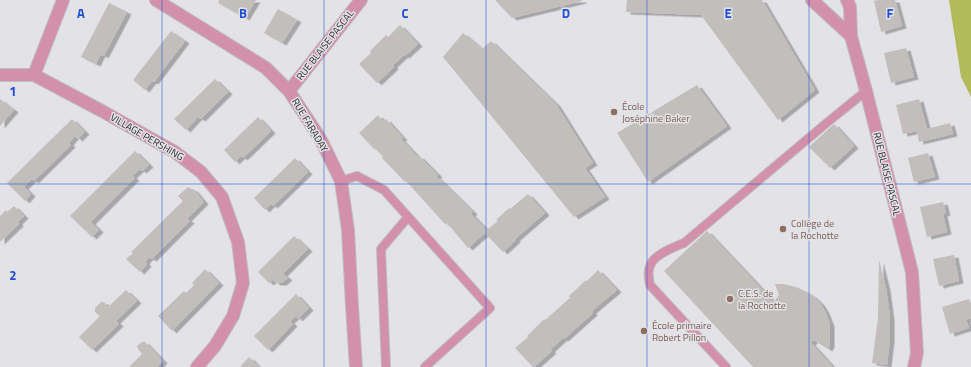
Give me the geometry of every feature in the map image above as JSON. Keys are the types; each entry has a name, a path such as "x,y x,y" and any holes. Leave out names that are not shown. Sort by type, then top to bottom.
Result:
{"street":[{"path":"34,75 63,0"},
{"name":"RUE FARADAY","path":"156,0 266,68 289,91 320,138 341,180 348,230 356,367"},
{"name":"RUE BLAISE PASCAL","path":"289,91 361,0"},
{"path":"812,0 851,36"},
{"name":"RUE BLAISE PASCAL","path":"847,0 850,6 851,36 912,272 917,353 914,367"},
{"name":"VILLAGE PERSHING","path":"0,75 34,75 175,152 201,172 222,197 238,242 243,283 233,316 214,346 197,367"}],"lane":[{"path":"726,367 650,285 648,274 650,265 654,259 670,249 684,243 866,91"},
{"path":"341,180 357,176 384,190 490,308 425,367"},
{"path":"386,367 381,249 408,217"}],"green space":[{"path":"949,0 971,0 971,97 961,77"}],"building":[{"path":"219,0 256,0 245,18 218,3"},
{"path":"496,0 582,0 582,1 512,18"},
{"path":"627,0 762,0 815,90 778,120 701,15 626,12"},
{"path":"895,0 902,26 881,32 874,1"},
{"path":"109,3 127,12 104,56 101,54 96,64 81,57"},
{"path":"278,9 297,20 282,43 264,33"},
{"path":"400,25 418,44 393,65 394,67 377,83 359,64 371,53 370,51 386,35 388,37"},
{"path":"171,31 185,41 154,82 152,81 145,90 133,80"},
{"path":"463,33 482,49 491,41 556,104 593,163 585,168 605,197 574,217 443,57"},
{"path":"906,48 914,77 891,83 884,53"},
{"path":"215,79 228,92 201,119 198,117 186,130 174,119"},
{"path":"697,85 727,126 648,182 617,133"},
{"path":"0,99 14,110 0,126"},
{"path":"919,99 927,129 950,123 953,134 919,142 917,131 903,134 896,105"},
{"path":"378,115 383,121 386,119 403,138 401,139 473,212 471,214 487,230 498,221 496,220 509,208 510,209 528,194 545,213 515,239 516,240 503,252 485,233 468,248 447,223 445,224 406,181 405,182 382,158 383,157 376,149 375,150 359,133"},
{"path":"258,117 271,131 243,158 241,156 235,162 224,150"},
{"path":"72,119 85,132 78,139 75,136 69,143 71,145 34,181 32,179 24,187 31,194 25,201 7,183"},
{"path":"834,124 854,146 830,168 809,147"},
{"path":"135,151 149,165 142,171 140,169 132,176 135,178 91,222 99,230 92,237 70,216"},
{"path":"928,153 935,177 914,182 908,158"},
{"path":"295,158 308,172 273,206 271,204 265,210 254,198"},
{"path":"188,187 194,190 204,202 187,219 190,221 152,259 149,257 145,262 147,264 140,272 126,259 133,253 131,252 183,201 178,196"},
{"path":"943,202 946,213 943,214 947,232 927,237 920,207"},
{"path":"14,206 24,216 18,222 19,224 0,242 0,216 6,210 7,212"},
{"name":"C.E.S. de la Rochotte","path":"707,231 774,302 779,295 775,284 783,284 805,291 820,303 830,324 830,345 828,349 814,340 811,343 833,367 753,367 664,271"},
{"path":"294,236 308,249 283,274 288,278 282,283 276,283 273,280 269,283 258,272"},
{"path":"954,255 959,281 939,286 933,259"},
{"path":"879,260 886,288 890,317 890,340 887,365 872,363 878,318"},
{"path":"205,269 219,283 172,331 158,316 184,291 186,293 194,285 192,283"},
{"path":"598,270 617,290 592,311 593,313 564,339 563,338 550,350 552,351 533,367 515,348 528,337 527,336 544,319 545,320 570,298 569,296"},
{"path":"126,290 137,301 116,321 119,324 92,350 79,337 100,316 95,312 95,308 101,302 104,302 108,307"},
{"path":"296,294 309,308 298,319 296,316 290,321 293,324 268,350 254,336"},
{"path":"969,299 971,305 971,318 966,320 969,328 950,334 942,307"},
{"path":"142,342 145,342 163,361 157,367 129,367 142,354 137,346"},
{"path":"249,357 259,367 240,367"}],"place":[{"name":"École Joséphine Baker","path":"614,112"},
{"name":"Collège de la Rochotte","path":"783,229"},
{"name":"C.E.S. de la Rochotte","path":"730,299"},
{"name":"École primaire Robert Pillon","path":"644,331"}]}
